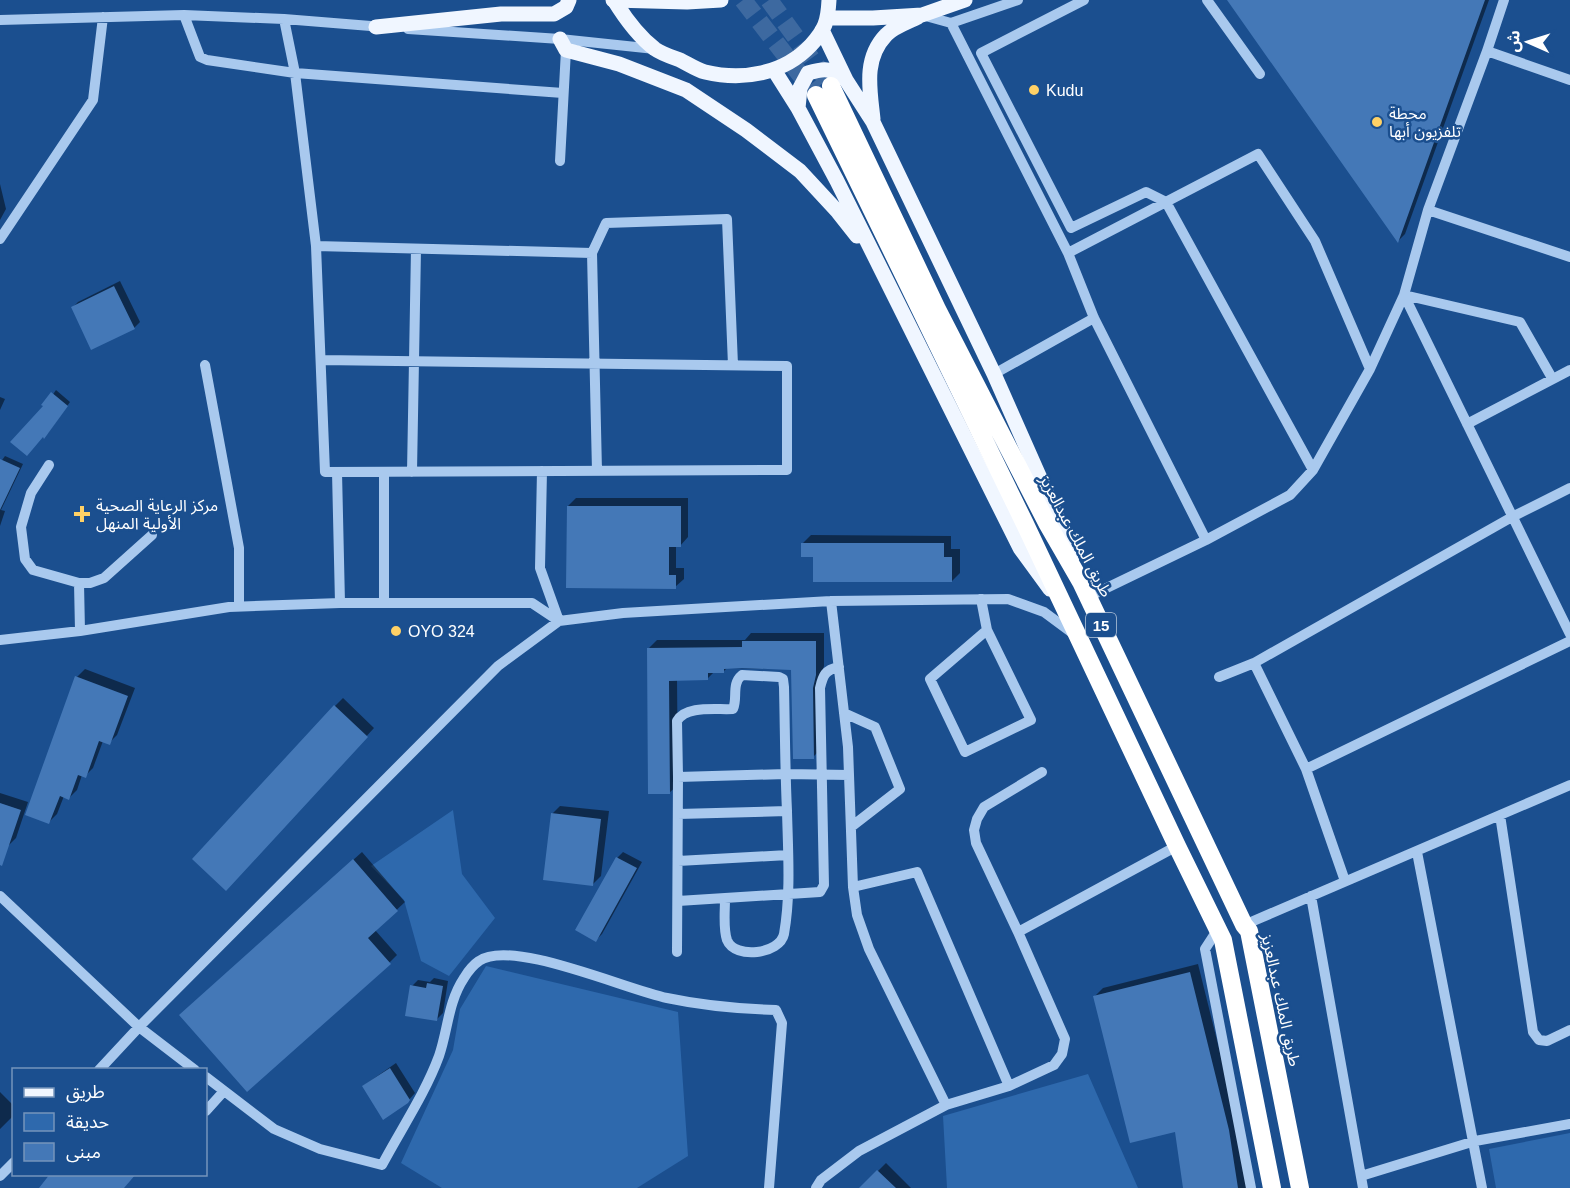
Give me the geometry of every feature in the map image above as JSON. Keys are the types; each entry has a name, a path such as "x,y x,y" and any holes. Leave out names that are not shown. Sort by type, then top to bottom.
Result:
{"highway":[{"name":"طريق الملك عبدالعزيز","path":"831,87 937,309 1084,590 1249,932 1300,1188"},
{"name":"15","path":"831,87 1063,608 1223,940 1272,1188"}],"main road":[{"path":"376,27 501,14 554,14 566,7 569,0"},
{"path":"614,0 687,2 721,0"},
{"path":"614,0 626,19 656,49 704,71 732,76 760,74 800,57 825,24 922,15"},
{"path":"829,0 825,24 831,87 873,122"},
{"path":"965,0 922,15 886,34 871,60 869,83 873,122 994,374 1063,530 1084,590"},
{"path":"563,45 686,90 746,130 800,171 838,212 878,264"},
{"path":"798,108 800,88 808,73 824,68 833,71 831,87"},
{"path":"774,70 798,108 1020,548 1063,608"}],"street":[{"path":"922,15 951,23 1018,0"},
{"path":"1062,0 1072,6"},
{"path":"1084,0 981,53 1071,228 1146,192 1166,202 1313,470"},
{"path":"1207,0 1260,74"},
{"path":"1084,590 1206,540 1290,495 1313,470 1370,369 1404,295 1428,210 1504,0"},
{"path":"0,21 184,15 284,19 563,45 656,49"},
{"path":"184,15 200,57 207,60 295,73 563,93"},
{"path":"0,240 93,100 103,17"},
{"path":"284,19 295,73 316,246 325,472 787,470 787,366 321,360"},
{"path":"951,23 1068,253 1094,318 1206,540"},
{"path":"560,161 563,45"},
{"path":"1487,51 1570,80"},
{"path":"1068,253 1258,154 1315,242 1370,369"},
{"path":"1428,210 1570,257"},
{"path":"597,471 592,253 606,223 727,219 733,365"},
{"path":"316,246 592,253"},
{"path":"412,472 416,249"},
{"path":"1404,295 1520,322 1552,378"},
{"path":"1404,295 1570,634"},
{"path":"994,374 1094,318"},
{"path":"205,365 238,548 239,607"},
{"path":"1467,424 1570,370"},
{"path":"49,465 31,494 21,527 25,559 33,570 90,583 104,578 152,535"},
{"path":"542,471 540,568 559,621"},
{"path":"337,472 340,603"},
{"path":"384,472 384,602"},
{"path":"1219,677 1254,663 1512,517 1570,488"},
{"path":"79,582 80,631"},
{"path":"981,599 987,630 1031,720 965,752 930,679 987,630"},
{"path":"101,1068 498,666 559,621 623,613 831,602 1008,599 1044,612 1077,636"},
{"path":"831,602 844,713 853,887 857,915 869,949 946,1105"},
{"path":"0,640 80,631 239,607 340,603 532,603 559,621"},
{"path":"1306,769 1570,641"},
{"path":"1254,663 1306,769 1345,881"},
{"path":"678,901 820,892 824,885 820,688 823,675 839,667"},
{"path":"677,952 677,722 686,712 733,709 735,685 742,675 779,677 783,679 789,894 783,938 778,945 765,950 745,952 734,949 728,940 725,899"},
{"path":"844,713 875,727 900,789 851,827"},
{"path":"816,1188 821,1180 860,1151 946,1105 1009,1086 1054,1065 1062,1054 1065,1039 976,843 974,830 984,807 1042,772"},
{"path":"678,777 849,775"},
{"path":"1244,925 1570,785"},
{"path":"678,814 787,811"},
{"path":"1500,815 1533,1032 1539,1040 1547,1041 1570,1030"},
{"path":"1018,932 1177,846"},
{"path":"1417,852 1482,1188"},
{"path":"678,861 788,855"},
{"path":"853,887 917,873 1009,1086"},
{"path":"0,896 139,1027 192,1068"},
{"path":"1311,896 1363,1188"},
{"path":"1218,929 1205,949 1251,1188"},
{"path":"207,1078 274,1129 320,1149 382,1165 425,1089 439,1055 456,992 465,977 479,961 494,956 514,955 557,965 667,998 776,1010 782,1023 769,1188"},
{"path":"207,1110 224,1091"},
{"path":"1361,1176 1474,1142 1570,1124"},
{"path":"0,1176 12,1164"}],"green space":[{"path":"453,810 462,874 495,918 449,976 421,961 404,900 371,866"},
{"path":"486,966 678,1012 688,1156 637,1188 442,1188 401,1163 453,1050 460,1009"},
{"path":"1088,1074 1138,1188 947,1188 943,1116"},
{"path":"1570,1133 1570,1188 1496,1188 1489,1149"}],"building":[{"name":"محطة تلفزيون أبها","path":"1227,0 1485,0 1398,243"},
{"path":"114,286 135,329 91,350 71,307"},
{"path":"51,392 68,406 44,439 43,437 27,456 10,442 43,406 41,405"},
{"path":"0,459 20,468 0,510"},
{"path":"567,506 681,506 681,547 669,547 669,575 676,575 676,589 566,588"},
{"path":"801,543 944,543 944,557 952,557 952,582 813,582 813,557 801,557"},
{"path":"742,641 816,641 816,675 813,688 814,759 793,759 791,670 724,669 724,673 708,673 708,680 669,681 670,794 648,794 647,648 742,647"},
{"path":"75,676 128,696 110,745 99,741 86,778 78,775 69,800 60,796 49,824 25,815"},
{"path":"334,705 368,737 226,891 192,859"},
{"path":"0,803 21,810 2,866 0,865"},
{"path":"551,813 601,819 593,886 543,880"},
{"path":"616,857 637,868 596,942 575,930"},
{"path":"353,859 398,911 368,938 391,964 247,1092 179,1015"},
{"path":"1190,972 1229,1130 1238,1188 1183,1188 1175,1132 1130,1143 1093,996"},
{"path":"427,983 443,986 437,1021 405,1016 410,985 426,988"},
{"path":"390,1068 410,1100 383,1120 362,1086"},
{"path":"877,1170 896,1188 859,1188"},
{"path":"48,1176 134,1176 124,1188 39,1188"}],"tunnel":[{"path":"743,0 816,95"},
{"path":"769,0 831,86"}],"place":[{"name":"Kudu","path":"1034,90"},
{"name":"محطة تلفزيون أبها","path":"1377,122"},
{"name":"مركز الرعاية الصحية الأولية المنهل","path":"82,514"},
{"name":"OYO 324","path":"396,631"}]}
